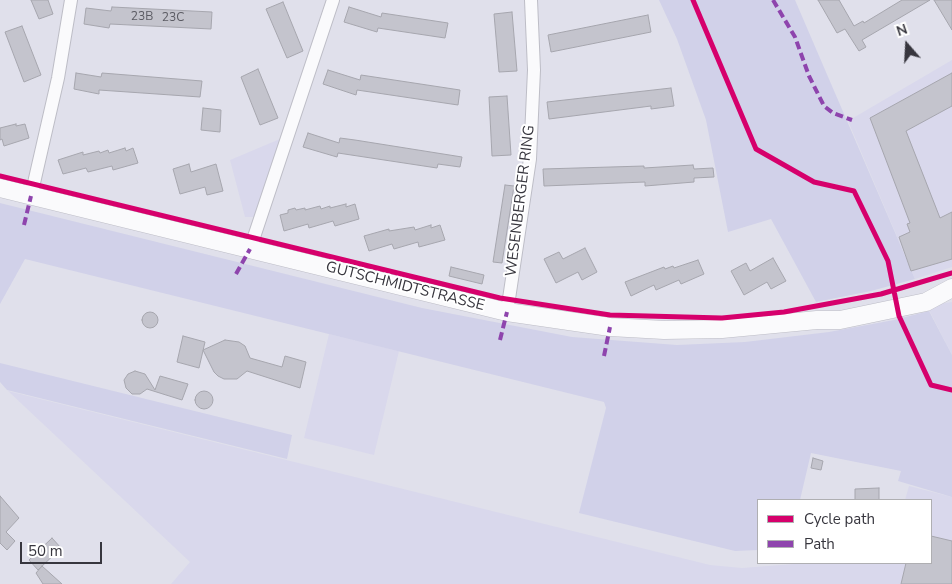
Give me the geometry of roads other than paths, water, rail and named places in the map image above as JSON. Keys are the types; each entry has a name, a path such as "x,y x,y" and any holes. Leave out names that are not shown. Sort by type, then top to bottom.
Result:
{"street":[{"path":"31,196 58,78 71,0"},
{"path":"250,250 333,0"},
{"name":"WESENBERGER RING","path":"507,312 530,159 534,70 530,0"},
{"name":"GUTSCHMIDTSTRASSE","path":"0,188 507,312 581,324 664,330 748,328 817,320 840,320 926,302 947,290"}]}
